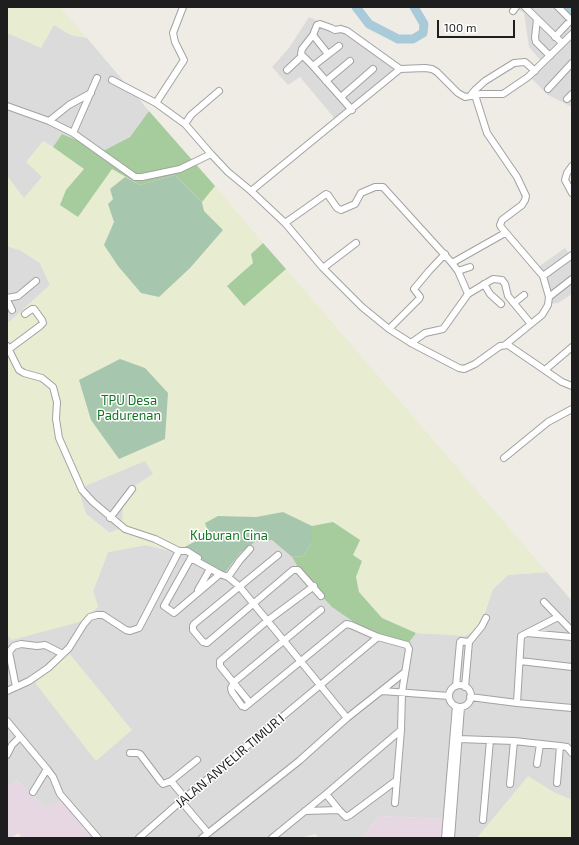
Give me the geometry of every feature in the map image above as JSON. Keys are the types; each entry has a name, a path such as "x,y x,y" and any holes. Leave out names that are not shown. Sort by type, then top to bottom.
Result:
{"street":[{"path":"156,103 184,60 175,42 173,34 183,7"},
{"path":"525,7 562,43"},
{"path":"555,37 571,20 558,7"},
{"path":"537,19 536,42 550,56"},
{"path":"352,110 300,52 313,35 315,28 320,24 335,30 341,29 400,69"},
{"path":"252,191 400,69 425,68 437,72 461,96 472,96 486,93 503,94 535,71 572,34"},
{"path":"313,35 328,54"},
{"path":"313,66 339,46"},
{"path":"287,70 302,56"},
{"path":"326,81 350,61"},
{"path":"112,80 156,103 185,124 228,172 252,191 285,223 323,268 362,307 389,329 411,343 438,358 464,369 475,364 500,346 505,345 531,324 545,311 549,297 543,276 501,227 501,222 504,218 522,205 526,196 516,177 487,133 472,96 475,90 485,81 514,64 525,62 535,71"},
{"path":"548,89 572,63"},
{"path":"341,97 373,69"},
{"path":"73,133 97,78"},
{"path":"185,124 191,115 219,91"},
{"path":"49,121 69,105 90,93"},
{"path":"7,106 49,121 73,133 135,177 142,177 180,169 211,154"},
{"path":"572,166 565,180 572,193"},
{"path":"285,223 323,196 328,195 337,208 341,210 355,204 361,192 379,186 387,190 445,254 458,271 468,294"},
{"path":"452,263 505,233"},
{"path":"323,268 356,243"},
{"path":"389,329 419,300 420,297 414,289 445,254"},
{"path":"543,276 572,255"},
{"path":"458,271 470,267"},
{"path":"411,343 425,333 443,329 468,294 494,279 502,280 505,284 507,294 531,324"},
{"path":"549,297 572,279"},
{"path":"12,310 7,299 18,296 36,281"},
{"path":"484,284 490,294 501,304"},
{"path":"514,303 524,295"},
{"path":"25,314 34,309 43,322 40,326 8,348 15,366 19,370 42,378 53,387 57,402 57,429 63,448 82,490 100,509 125,529 155,539 179,551 187,551 219,570 239,586 347,718"},
{"path":"505,345 511,346 562,382 572,386"},
{"path":"545,370 572,347"},
{"path":"504,458 548,422 572,409"},
{"path":"110,518 132,489"},
{"path":"224,575 191,558 164,606 174,613 195,594 224,575 250,549"},
{"path":"7,691 29,681 48,668 69,648 86,620 93,616 104,615 130,631 139,628 179,551"},
{"path":"278,555 192,626 193,630 203,642 207,643 295,569 298,570 314,586 321,596"},
{"path":"195,594 210,568"},
{"path":"250,702 220,666 220,662 267,621 314,586"},
{"path":"544,602 572,632"},
{"path":"321,610 234,682 231,690 244,707 346,624 378,637 409,646 402,692 401,730 395,803"},
{"path":"517,703 521,636 558,617"},
{"path":"465,686 456,686 451,690 449,696 450,702 458,706 467,704 470,697 468,689 465,686 469,642 482,626 486,618"},
{"path":"526,633 572,637"},
{"name":"JALAN ANYELIR TIMUR I","path":"139,838 378,637"},
{"path":"456,686 460,642 461,640 469,642"},
{"path":"16,687 8,652 14,646 21,644 37,646 45,645 50,646 63,654"},
{"path":"520,661 572,667"},
{"path":"202,838 299,761 347,718 405,672"},
{"path":"382,691 449,696"},
{"path":"470,697 572,708"},
{"path":"451,838 459,739 458,706"},
{"path":"444,838 458,706"},
{"path":"7,721 53,777 60,794 98,838"},
{"path":"272,838 401,730"},
{"path":"7,755 12,745 20,737"},
{"path":"459,739 514,741 560,746 567,747 572,753"},
{"path":"483,820 490,740"},
{"path":"510,784 514,741"},
{"path":"537,764 540,744"},
{"path":"557,784 560,746"},
{"path":"130,753 137,753 141,755 163,784 171,781 197,760"},
{"path":"33,792 47,769"},
{"path":"326,794 344,816 350,815 397,780"},
{"path":"171,781 183,800 208,833"},
{"path":"305,811 339,810"}],"shaded area":[{"path":"514,7 572,7 572,107 548,95 529,76 542,62 529,47 524,13"},
{"path":"309,17 335,29 341,24 368,43 379,54 394,62 394,70 336,120 300,77 288,85 272,67 289,48"},
{"path":"54,25 71,35 87,38 149,111 130,137 103,151 62,134 53,147 43,141 42,177 24,199 7,176 7,33"},
{"path":"7,246 20,250 40,263 50,285 7,324"},
{"path":"565,248 572,258 572,294 558,303 548,304 540,279 534,270"},
{"path":"145,460 154,474 133,487 122,528 110,533 86,514 78,489"},
{"path":"272,540 292,557 303,576 408,644 416,633 465,635 480,627 493,589 508,575 547,572 572,601 572,800 555,793 528,777 477,838 442,838 443,819 379,816 362,838 318,838 316,834 299,838 94,838 45,808 17,780 7,788 7,634 12,640 98,607 93,591 108,552 146,545 175,552 179,550 224,574 240,553 255,542"},
{"path":"17,780 45,808 62,801 94,838 22,838 18,833 12,838 7,838 7,788"},
{"path":"379,816 444,819 442,838 362,838"}],"green space":[{"path":"7,7 60,7 87,38 71,35 54,25 41,48 7,33"},
{"path":"149,111 215,186 202,202 175,175 140,185 112,169 78,217 60,205 66,190 84,169 53,147 62,134 103,151 130,137"},
{"path":"43,141 84,169 66,190 78,217 112,169 125,177 110,189 114,199 108,204 114,222 104,245 118,266 141,293 159,297 223,230 204,211 202,202 215,186 263,243 251,254 253,263 227,286 244,306 286,269 547,572 508,575 493,589 480,627 465,636 416,633 382,618 359,592 356,577 361,561 353,555 333,522 312,526 283,512 256,517 218,516 210,534 175,552 146,545 108,552 93,591 98,607 83,621 12,640 7,634 7,324 50,285 40,263 20,250 7,246 7,176 24,198 42,177 26,162","holes":["145,461 153,474 133,487 123,498 122,528 109,533 86,514 78,489"]},
{"path":"175,175 202,202 204,211 223,230 190,268 159,297 141,293 118,266 104,245 114,222 108,204 113,199 110,189 125,177 140,185"},
{"path":"263,243 286,269 244,306 227,286 253,263 251,254"},
{"name":"TPU Desa Padurenan","path":"120,359 145,368 168,393 165,439 119,459 91,420 79,380"},
{"name":"Kuburan Cina","path":"283,512 312,526 312,543 303,556 292,557 272,540 255,542 240,553 224,574 179,550 209,534 205,523 218,516 256,517"},
{"path":"333,522 360,540 353,555 362,561 356,577 359,592 382,618 416,633 408,644 367,631 332,607 303,576 292,557 303,556 312,543 312,526"},
{"path":"69,653 132,730 96,761 35,683"},
{"path":"528,776 555,793 572,800 572,838 477,838"}],"waterway":[{"path":"356,7 369,24 398,39 413,39 423,33 424,24 414,7"},
{"path":"565,7 572,14"}]}
